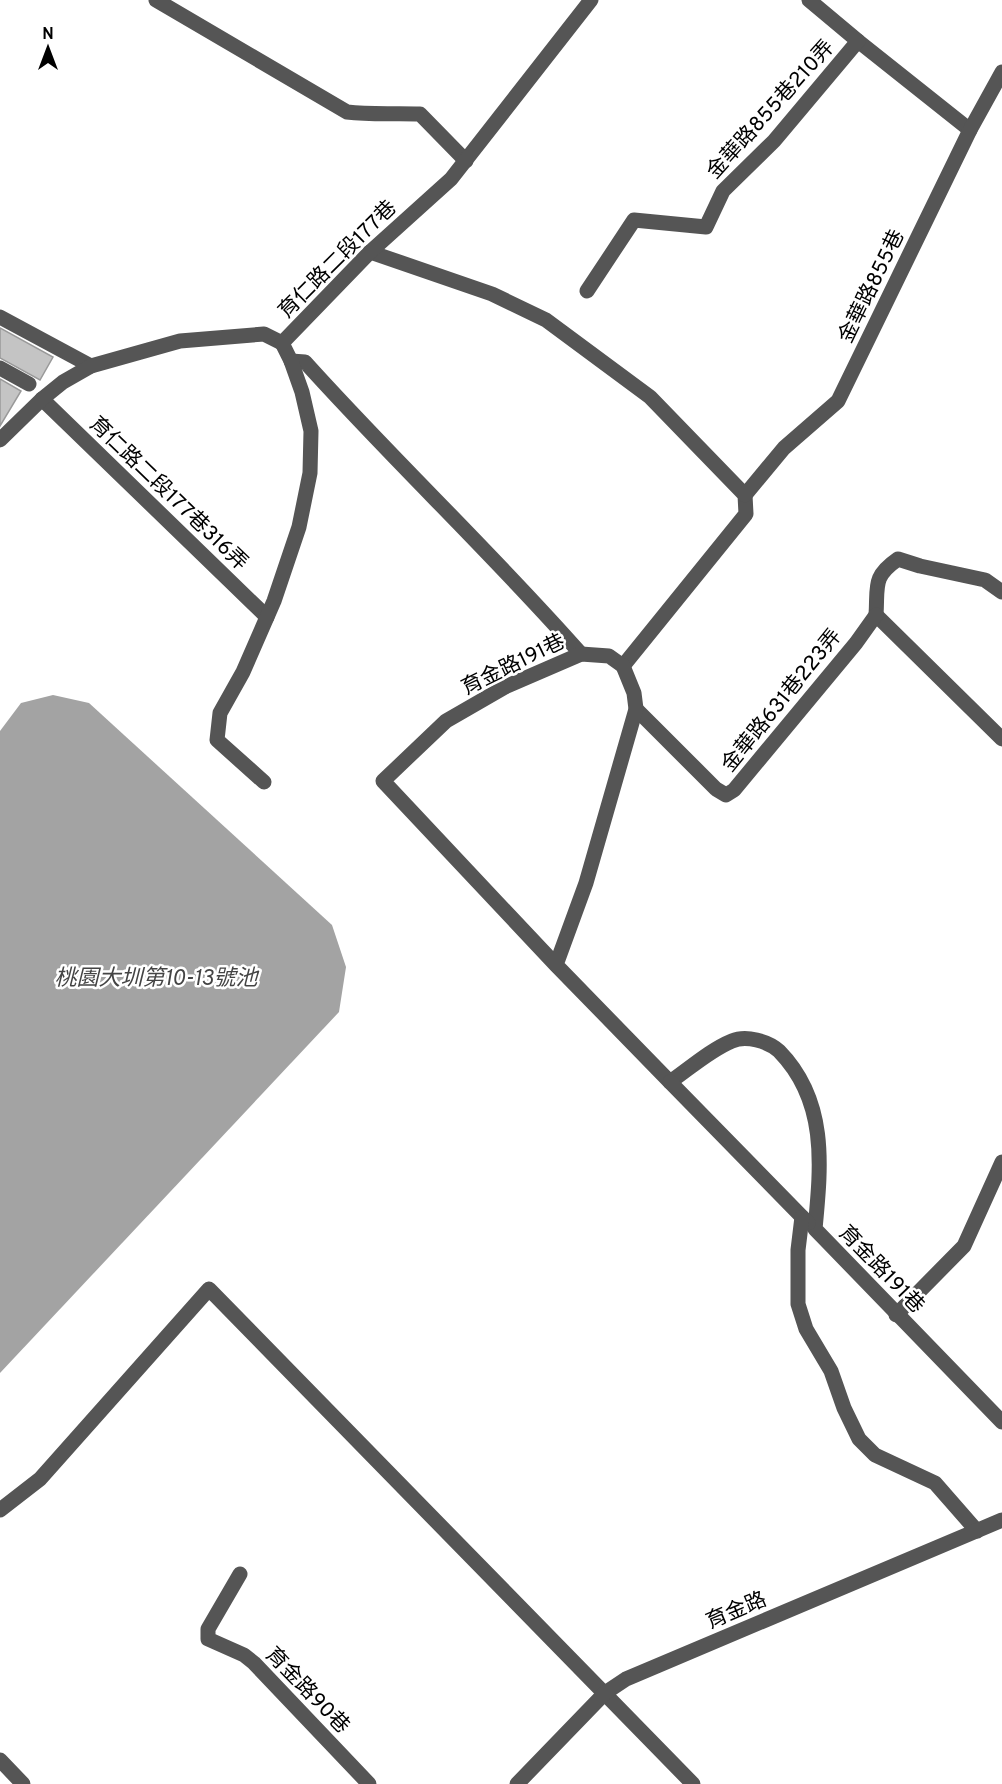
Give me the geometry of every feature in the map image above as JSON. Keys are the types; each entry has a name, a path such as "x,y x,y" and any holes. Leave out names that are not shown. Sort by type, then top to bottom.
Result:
{"street":[{"path":"156,0 347,112 367,115 393,112 420,114 466,161"},
{"name":"育仁路二段177巷","path":"264,782 217,740 220,713 243,672 267,617 299,527 310,473 311,431 302,392 282,343 370,252 451,179 591,0"},
{"name":"金華路855巷210弄","path":"809,0 970,130"},
{"name":"金華路855巷210弄","path":"587,291 634,220 706,227 723,191 774,141 858,41"},
{"name":"金華路855巷","path":"745,495 784,448 838,401 970,130 1002,72"},
{"path":"370,252 492,294 546,320 650,397 745,495 746,514 623,666 634,693 636,709 586,883 556,965"},
{"path":"0,317 91,366"},
{"path":"0,440 42,399 63,382 91,366 180,341 264,334 282,343"},
{"path":"291,362 305,362 409,474 525,590 581,654"},
{"path":"0,368 29,384"},
{"name":"育仁路二段177巷316弄","path":"42,399 267,617"},
{"path":"1002,592 985,580 898,559 886,567 878,578 876,615 1002,739"},
{"name":"金華路631巷223弄","path":"636,709 716,789 726,795 735,790 856,643 876,615"},
{"name":"育金路191巷","path":"623,666 609,656 581,654 505,687 446,721 383,781 670,1082 733,1040 765,1042 772,1044 782,1054 798,1073 816,1117 820,1167 815,1230 1002,1422"},
{"path":"670,1082 815,1230"},
{"path":"897,1315 964,1246 1002,1162"},
{"path":"802,1217 798,1250 798,1304 806,1329 831,1371 844,1408 859,1439 875,1455 935,1484 977,1531"},
{"path":"0,1510 40,1479 209,1289 693,1784"},
{"name":"育金路","path":"517,1784 605,1693 626,1679 1002,1520"},
{"name":"育金路90巷","path":"240,1574 208,1629 208,1639 244,1655 254,1663 369,1784"},
{"path":"0,1760 23,1784"}],"water":[{"name":"桃園大圳第10-13號池","path":"53,695 89,703 332,925 346,967 339,1012 0,1373 0,731 21,703"}],"building":[{"path":"0,328 53,357 40,380 0,358"},
{"path":"0,379 21,391 0,426"}]}
